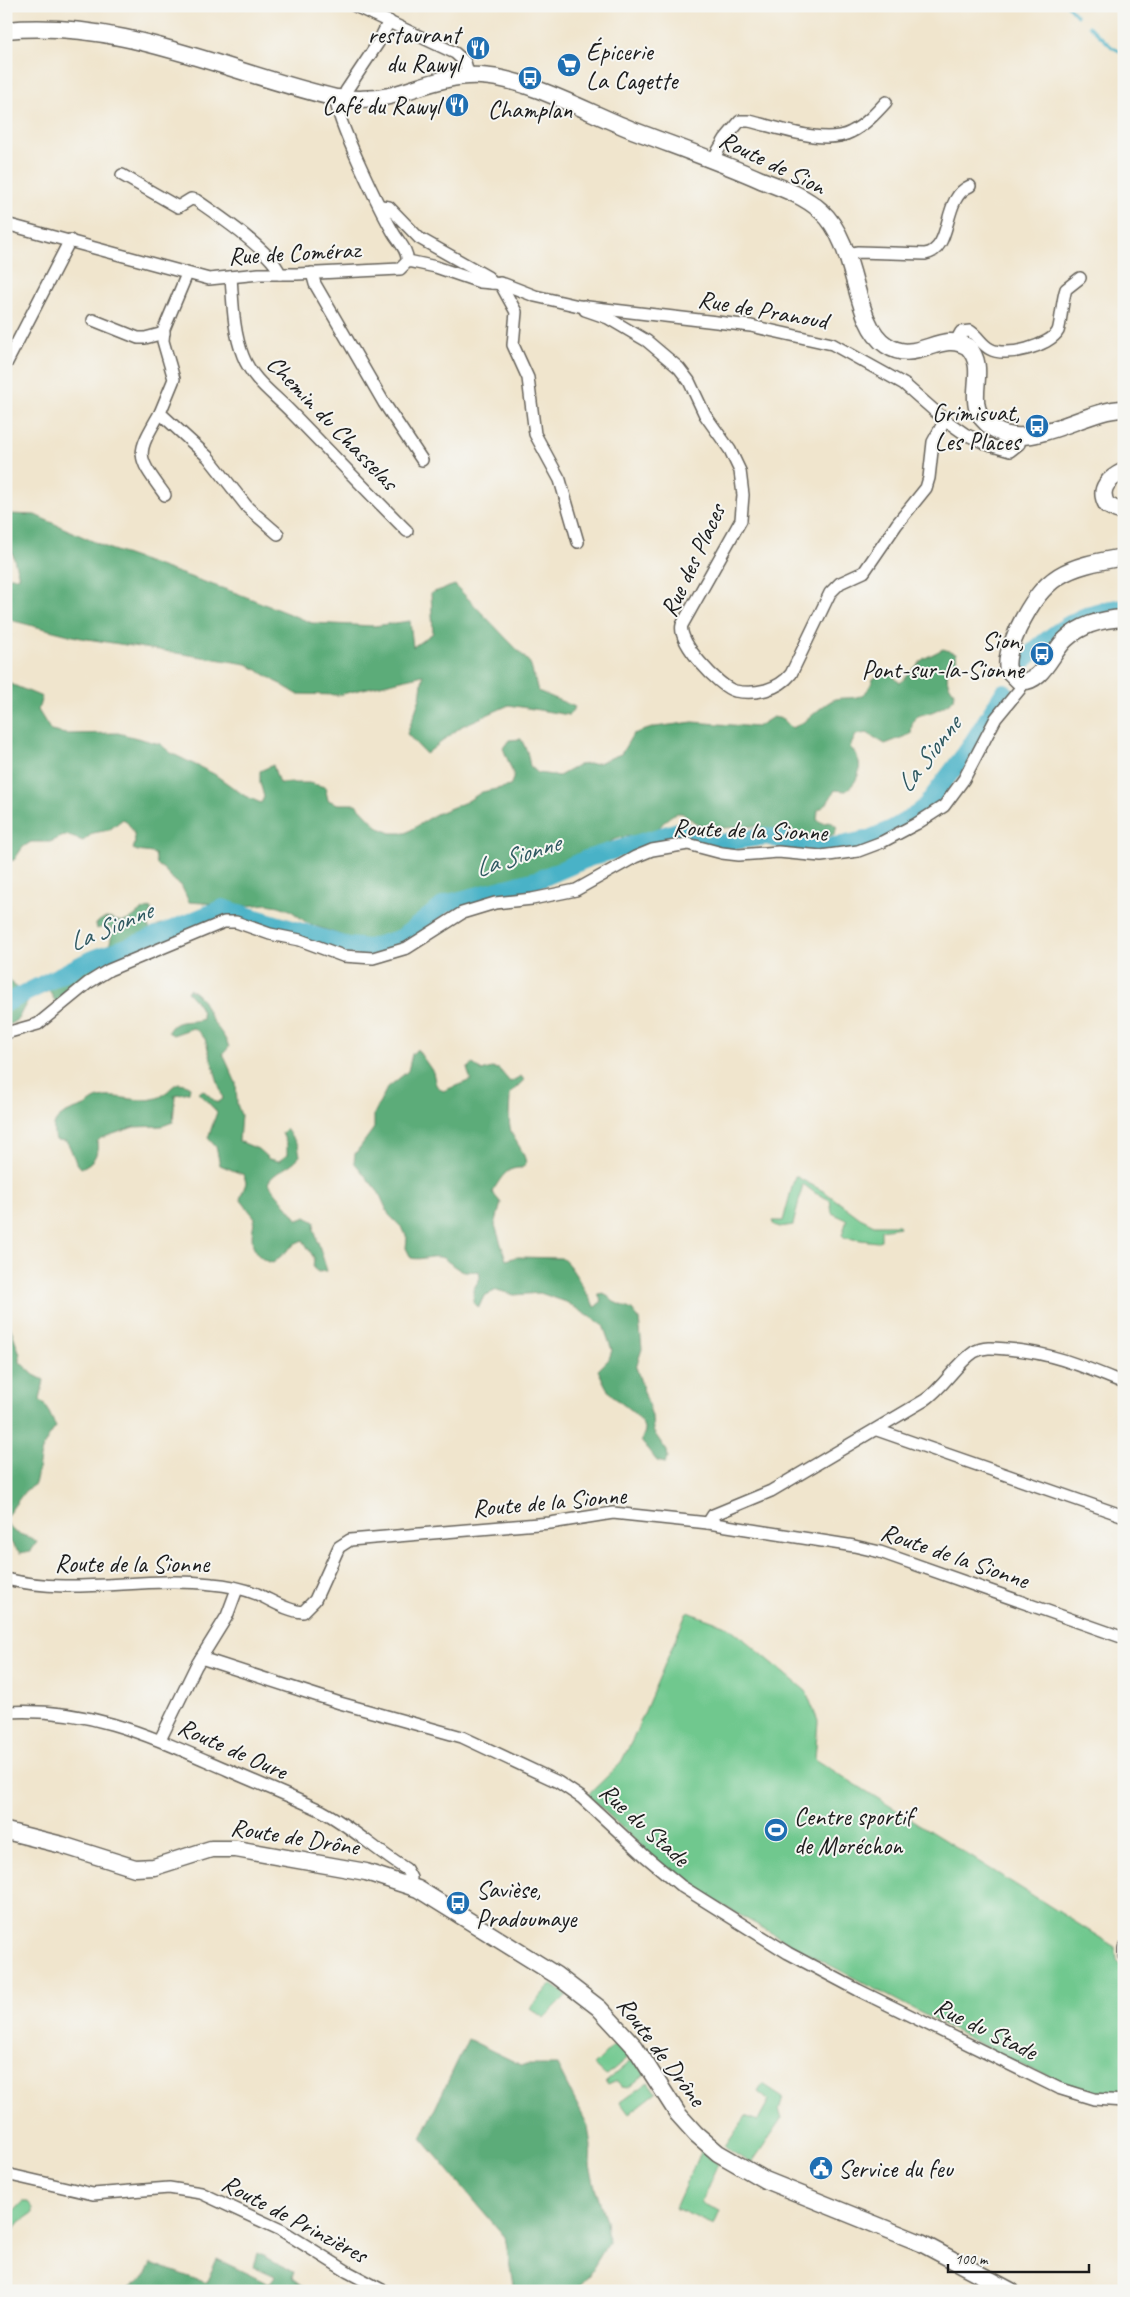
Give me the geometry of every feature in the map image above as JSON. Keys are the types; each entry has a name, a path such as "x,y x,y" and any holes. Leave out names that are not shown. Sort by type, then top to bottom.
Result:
{"street":[{"path":"355,6 455,53 464,62 470,76"},
{"path":"340,98 378,43 389,21"},
{"name":"Route de Sion","path":"6,30 57,27 118,35 340,98 365,99 388,96 450,78 470,76 491,76 519,83 634,130 713,159 784,189 810,203 821,211 833,224 847,254 868,324 881,342 893,350 909,353 945,342 956,341"},
{"name":"Rue de Coméraz","path":"6,224 70,240 209,280 231,277 357,270 389,271 402,268 408,261 407,254 381,206 340,119 336,107 340,98"},
{"path":"713,159 725,139 740,121 749,120 807,135 833,138 850,133 864,124 886,102"},
{"path":"122,175 178,207 192,199 196,200 253,243 276,265 280,274"},
{"path":"847,254 856,252 925,254 932,252 941,243 956,198 961,190 970,186"},
{"name":"Rue de Pranoud","path":"381,206 389,207 410,231 425,242 496,283"},
{"path":"6,364 70,240"},
{"name":"Rue de Pranoud","path":"408,261 436,267 480,282 496,283 535,296 584,306 622,312 737,324 827,342 851,353 904,384 945,420 975,439 1006,451 1018,446 1020,436"},
{"path":"312,273 315,284 366,375 422,460"},
{"path":"165,495 146,468 141,456 145,439 160,413 174,379 165,350 164,333 187,274"},
{"name":"Chemin du Chasselas","path":"231,277 237,338 243,358 257,380 281,402 407,531"},
{"path":"1080,278 1066,289 1058,329 1048,340 1017,352 1005,353 991,350 970,331 961,332 956,341 968,347 975,357 978,373 974,399 983,419 1002,434 1020,436 1052,429 1102,413 1124,409"},
{"path":"496,283 516,312 513,345 528,378 535,434 560,480 578,542"},
{"name":"Rue des Places","path":"584,306 585,310 608,318 647,341 679,368 686,377 705,415 730,450 738,467 743,495 741,520 682,625 681,631 685,642 698,659 733,690 763,691 778,685 791,674 830,592 840,582 864,572 897,524 926,488 929,478 932,442 945,420"},
{"path":"93,320 138,338 164,333"},
{"path":"160,413 208,457 248,508 278,534"},
{"path":"1124,471 1108,480 1103,492 1107,505 1117,510 1124,510"},
{"path":"1124,556 1092,562 1066,571 1042,590 1021,624 1007,659 1007,667 1010,674 1021,682 1037,677 1060,644 1077,630 1099,622 1124,618"},
{"name":"Route de la Sionne","path":"6,1033 38,1024 88,983 109,970 224,922 236,922 270,934 300,940 343,956 373,958 407,948 462,914 501,902 532,899 576,890 635,857 652,850 688,844 733,854 778,852 821,856 865,849 916,824 944,806 964,780 996,718 1020,689 1021,682"},
{"path":"708,1523 713,1515 768,1492 877,1430 935,1393 967,1357 976,1351 986,1348 1056,1356 1124,1383"},
{"path":"877,1430 1124,1516"},
{"name":"Route de la Sionne","path":"6,1579 30,1585 58,1587 181,1582 214,1584 255,1593 291,1610 303,1612 314,1600 339,1547 350,1540 550,1523 613,1513 708,1523 854,1546 880,1552 1124,1638"},
{"path":"160,1740 201,1658 219,1632 237,1589"},
{"name":"Rue du Stade","path":"201,1658 340,1703 479,1743 573,1791 681,1886 811,1966 1058,2088 1094,2099 1124,2101"},
{"name":"Route de Oure","path":"6,1712 76,1714 114,1723 160,1740 323,1812 406,1870 411,1878 410,1886"},
{"name":"Route de Drône","path":"6,1831 62,1845 134,1868 154,1867 211,1849 236,1848 356,1870 410,1886 432,1897 548,1970 599,2008 634,2047 678,2114 696,2134 718,2153 751,2174 917,2241 1011,2291"},
{"path":"1124,1948 1124,1956"},
{"name":"Route de Prinzières","path":"6,2174 93,2194 169,2188 201,2193 281,2230 348,2272 384,2291"}],"green space":[{"path":"9,514 35,515 110,549 239,594 312,623 374,626 410,621 413,647 433,633 431,593 455,585 530,663 538,691 575,707 569,715 509,705 462,726 426,754 407,734 420,698 423,675 338,695 297,694 247,664 81,638 6,619 6,577 19,577 6,530"},
{"path":"943,649 956,653 957,664 948,670 947,677 949,685 955,693 954,699 939,709 917,717 913,721 911,734 885,744 867,733 856,735 850,747 858,759 858,776 846,791 835,790 826,805 818,810 817,820 823,823 831,822 837,827 834,835 797,838 759,827 708,827 698,825 684,814 678,813 670,816 651,834 625,837 610,842 610,854 603,859 536,877 468,890 434,907 395,932 375,941 363,943 307,923 290,910 279,906 189,902 181,885 157,865 155,854 133,849 135,841 133,832 123,819 109,830 93,833 83,841 66,835 50,842 31,842 23,847 14,860 6,862 6,682 42,697 38,710 51,731 66,734 118,733 160,744 171,753 214,774 245,796 261,803 264,797 260,782 260,771 273,765 279,783 309,783 325,787 328,800 338,804 356,804 379,828 391,833 406,833 436,814 466,802 482,792 510,786 514,776 503,748 509,740 521,739 527,751 530,766 538,773 559,776 579,765 598,763 621,754 633,734 655,727 693,722 757,727 773,717 783,719 792,728 831,701 854,698 865,693 873,679 883,673 892,675 900,683 923,659"},
{"path":"151,908 146,921 150,930 161,924 168,926 167,932 144,939 139,943 134,953 127,958 96,967 93,972 81,979 76,992 57,1004 49,991 28,1000 18,1019 6,1027 6,975 18,990 24,990 100,949 109,947 113,929 106,926 97,929 96,924 100,920 108,918 126,921 142,910"},
{"path":"189,989 202,1000 229,1047 223,1054 236,1083 237,1104 241,1115 239,1141 258,1149 269,1159 279,1161 287,1155 287,1145 282,1133 286,1129 298,1145 300,1156 270,1179 268,1183 298,1220 306,1217 315,1222 314,1229 327,1271 318,1272 313,1268 314,1258 303,1240 296,1243 273,1263 259,1256 255,1251 252,1233 255,1218 240,1199 246,1183 244,1175 220,1165 216,1147 208,1138 217,1112 199,1093 203,1090 217,1103 223,1099 205,1039 193,1028 173,1035 168,1032 175,1024 202,1019 200,1008 187,992"},
{"path":"417,1049 433,1072 436,1085 443,1091 471,1080 467,1069 473,1064 482,1071 491,1068 499,1069 510,1082 521,1076 524,1080 510,1094 509,1119 510,1129 526,1163 522,1168 516,1168 507,1172 492,1192 501,1203 495,1225 506,1260 516,1257 561,1258 574,1272 595,1307 602,1301 598,1294 604,1293 614,1302 632,1310 639,1319 642,1349 636,1367 652,1416 653,1431 667,1451 668,1457 665,1463 657,1461 641,1441 645,1431 640,1419 611,1394 598,1370 609,1359 612,1350 603,1325 566,1302 540,1293 514,1295 497,1290 484,1296 479,1307 474,1304 473,1290 480,1278 479,1271 460,1270 444,1258 439,1257 411,1258 406,1248 407,1238 403,1229 389,1215 379,1193 354,1162 355,1154 374,1128 374,1114 387,1088 408,1071 412,1054"},
{"path":"179,1083 190,1087 189,1092 175,1095 173,1122 162,1126 134,1127 101,1138 97,1142 97,1151 94,1158 89,1164 81,1168 66,1141 56,1140 54,1126 56,1121 64,1114 105,1097 150,1100 160,1097"},
{"path":"795,1176 825,1192 860,1218 874,1225 899,1225 900,1227 881,1230 881,1240 877,1242 845,1238 842,1235 847,1220 832,1213 830,1200 815,1193 803,1184 793,1225 780,1227 774,1225 772,1221 783,1221"},
{"path":"6,1315 20,1354 20,1362 34,1375 44,1380 40,1400 46,1406 56,1427 43,1448 35,1484 25,1491 6,1517"},
{"path":"6,1521 13,1530 37,1542 31,1551 20,1553 6,1537"},
{"name":"Centre sportif de Moréchon","path":"687,1612 729,1627 806,1691 818,1721 815,1759 1115,1947 1116,1960 1124,1968 1124,2095 1082,2090 1014,2062 805,1952 692,1888 650,1855 588,1795 620,1764 633,1739"},
{"path":"551,1984 567,1995 544,2018 530,2008"},
{"path":"468,2039 521,2065 557,2065 588,2126 591,2146 590,2165 606,2221 608,2243 587,2278 574,2291 514,2291 505,2237 421,2138"},
{"path":"619,2040 630,2055 606,2076 594,2065"},
{"path":"633,2059 645,2074 628,2088 622,2087 617,2081 608,2085 605,2082"},
{"path":"648,2082 656,2093 629,2114 620,2102"},
{"path":"763,2084 783,2097 779,2110 782,2119 751,2164 725,2147 746,2116 758,2121 769,2101 758,2092"},
{"path":"701,2150 718,2164 701,2203 720,2211 714,2225 675,2208"},
{"path":"23,2202 28,2202 33,2208 33,2213 20,2222 6,2241 6,2220"},
{"path":"257,2253 294,2272 292,2278 309,2291 125,2291 145,2276 151,2263 206,2283 217,2259 269,2284 275,2276 253,2266"}],"waterway":[{"path":"1068,6 1077,16"},
{"path":"1089,26 1113,48 1124,53"},
{"name":"La Sionne","path":"1021,663 1043,643 1081,618 1109,609 1124,608"},
{"name":"La Sionne","path":"6,1003 90,960 144,941 223,908 348,946 369,948 401,938 445,904 540,879 589,858 681,830 720,843 766,836 813,848 842,845 869,839 894,828 925,807 968,750 1004,692"}],"place":[{"name":"restaurant du Rawyl","path":"478,48"},
{"name":"Épicerie La Cagette","path":"569,65"},
{"name":"Champlan","path":"530,78"},
{"name":"Café du Rawyl","path":"457,105"},
{"name":"Grimisuat, Les Places","path":"1037,426"},
{"name":"Sion, Pont-sur-la-Sionne","path":"1042,654"},
{"name":"Centre sportif de Moréchon","path":"776,1830"},
{"name":"Savièse, Pradoumaye","path":"458,1903"},
{"name":"Service du feu","path":"821,2168"}]}
